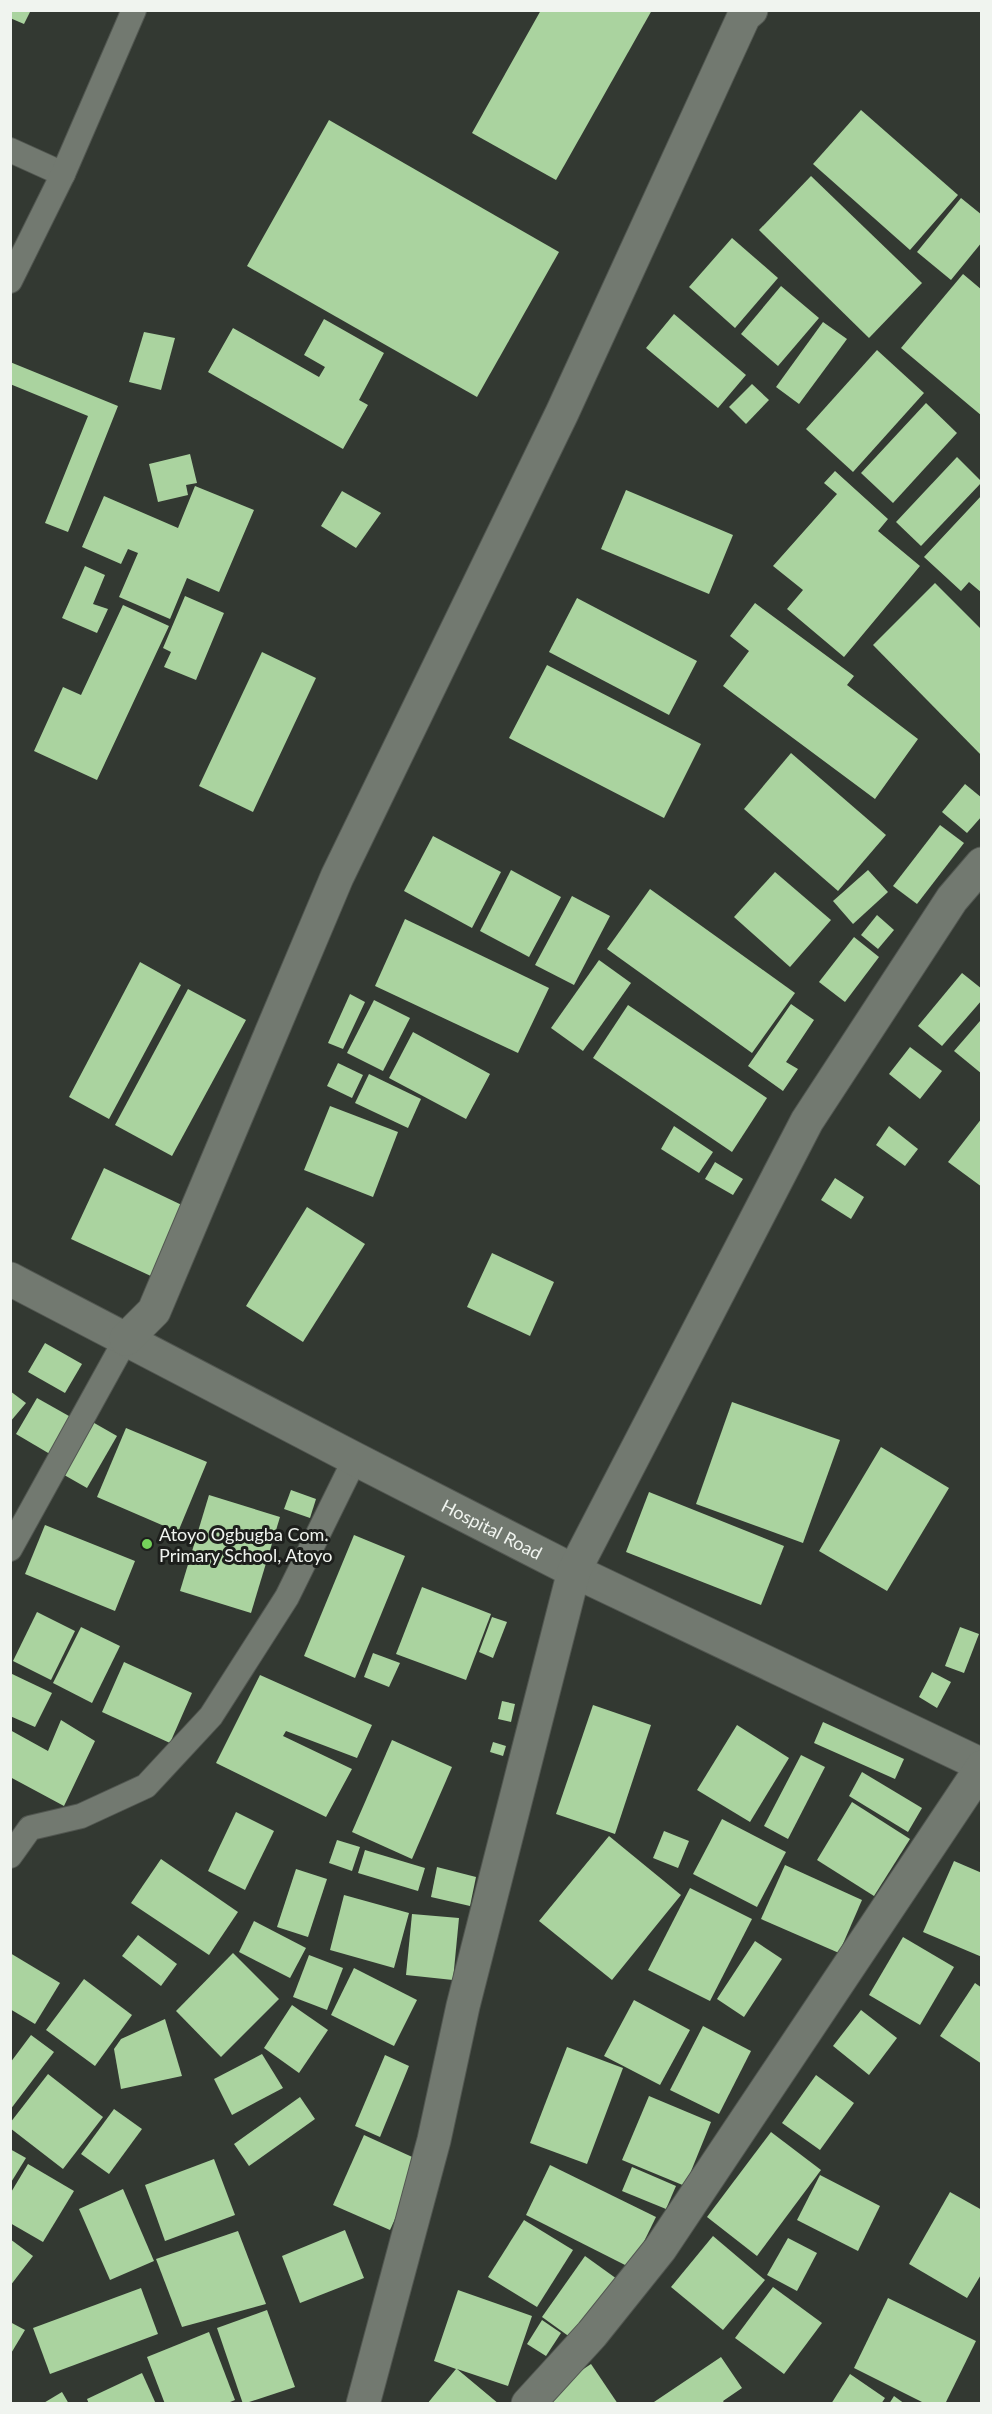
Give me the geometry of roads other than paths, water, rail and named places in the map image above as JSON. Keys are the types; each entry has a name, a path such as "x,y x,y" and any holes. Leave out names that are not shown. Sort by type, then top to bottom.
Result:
{"street":[{"path":"126,1339 154,1311 337,877 562,413 744,16 751,10"},
{"path":"363,2403 434,2140 463,2006 574,1570 807,1120 952,899 981,864"},
{"name":"Hospital Road","path":"10,1279 355,1460 574,1570 981,1766"},
{"path":"528,2403 592,2334 660,2249 981,1766"}],"lane":[{"path":"10,281 63,174 134,10"},
{"path":"10,150 63,174"},
{"path":"10,1549 126,1339"},
{"path":"10,1856 30,1828 81,1816 146,1786 211,1716 287,1597 355,1460"}],"place":[{"name":"Atoyo Ogbugba Com. Primary School, Atoyo","path":"147,1544"}]}
